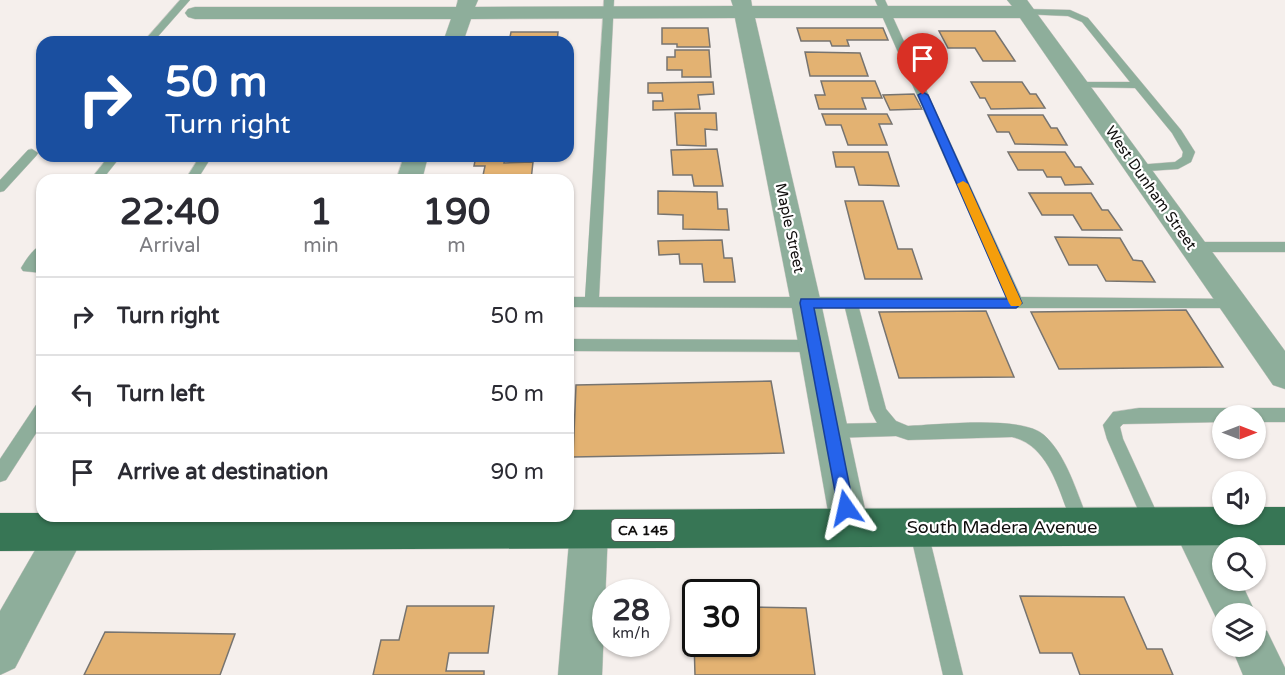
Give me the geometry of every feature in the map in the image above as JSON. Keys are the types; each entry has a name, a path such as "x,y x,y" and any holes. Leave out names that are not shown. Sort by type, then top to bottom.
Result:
{"main road":[{"name":"South Madera Avenue","path":"0,532 304,524 590,530 1285,526"}],"street":[{"path":"190,6 1021,6"},
{"name":"Maple Street","path":"742,6 815,346 849,528"},
{"name":"West Dunham Street","path":"1021,6 1233,303 1274,344 1285,376"},
{"path":"455,36 465,7"},
{"path":"1173,526 1227,603"},
{"path":"580,675 590,530"},
{"path":"0,653 68,532"},
{"path":"1257,657 1266,675"}],"lane":[{"path":"155,36 190,6"},
{"path":"592,302 609,6"},
{"path":"883,6 1016,303"},
{"path":"1021,6 1079,16 1178,132 1189,152 1187,159 1178,165 1137,169"},
{"path":"1077,85 1138,84"},
{"path":"0,188 32,153"},
{"path":"101,174 110,162"},
{"path":"1193,248 1285,247"},
{"path":"36,258 28,268 36,268"},
{"path":"574,302 1233,303"},
{"path":"851,303 878,410 885,423 894,430"},
{"path":"574,345 815,346"},
{"path":"1173,526 1115,440 1112,425 1119,417 1285,415"},
{"path":"0,474 36,419"},
{"path":"831,431 894,430 923,433 1012,430 1024,432 1037,438 1047,450 1082,526"},
{"path":"918,528 953,675"}],"building":[{"path":"662,28 708,28 710,47 677,47 677,44 662,44"},
{"path":"797,28 883,28 888,40 847,40 849,46 832,46 830,41 801,41"},
{"path":"939,31 995,31 1015,61 983,61 975,48 948,48"},
{"path":"511,32 558,32 558,36 510,36"},
{"path":"675,50 709,50 711,77 682,77 682,70 667,70 667,57 675,57"},
{"path":"805,52 860,53 868,76 810,76"},
{"path":"821,81 875,81 882,98 862,98 866,109 819,109 815,95 825,95"},
{"path":"713,82 714,94 698,95 700,109 653,110 653,101 663,101 662,93 648,93 648,83"},
{"path":"971,82 1022,82 1030,94 1036,94 1045,108 991,109 985,98 980,98"},
{"path":"914,94 922,109 890,110 883,95"},
{"path":"675,113 716,113 717,130 705,129 706,146 677,145"},
{"path":"822,114 887,114 892,124 879,124 887,145 848,145 841,125 826,125"},
{"path":"988,115 1043,115 1051,128 1057,128 1067,145 1015,144 1009,132 997,132"},
{"path":"717,149 723,186 694,186 692,175 673,175 671,150"},
{"path":"833,152 888,152 899,186 859,185 854,167 836,167"},
{"path":"1008,152 1065,152 1075,167 1081,167 1093,184 1065,185 1061,177 1047,177 1043,170 1018,170"},
{"path":"475,162 533,162 532,174 483,174 485,166 474,166"},
{"path":"658,191 717,192 718,209 727,209 729,230 683,229 683,215 658,214"},
{"path":"1029,193 1091,193 1102,210 1108,210 1122,230 1082,230 1073,215 1042,215"},
{"path":"845,201 883,201 898,249 912,249 922,279 865,279"},
{"path":"1055,237 1120,238 1133,260 1142,261 1155,282 1106,281 1097,265 1069,265"},
{"path":"722,240 724,258 732,258 735,282 704,282 702,264 680,264 679,254 659,255 658,241"},
{"path":"1186,310 1223,367 1059,369 1031,312"},
{"path":"986,311 1014,377 899,378 879,312"},
{"path":"771,381 784,453 574,457 576,385"},
{"path":"1020,596 1124,597 1147,649 1162,649 1173,675 1080,675 1072,653 1040,653"},
{"path":"407,606 494,606 488,653 449,653 446,671 484,671 484,675 373,675 381,640 399,640"},
{"path":"760,607 806,608 815,675 695,675 694,657 760,657"},
{"path":"105,632 235,634 220,675 84,675"}],"slow traffic":[{"path":"963,184 1015,303"}],"route":[{"path":"846,508 806,303 1016,303 923,95"}]}
